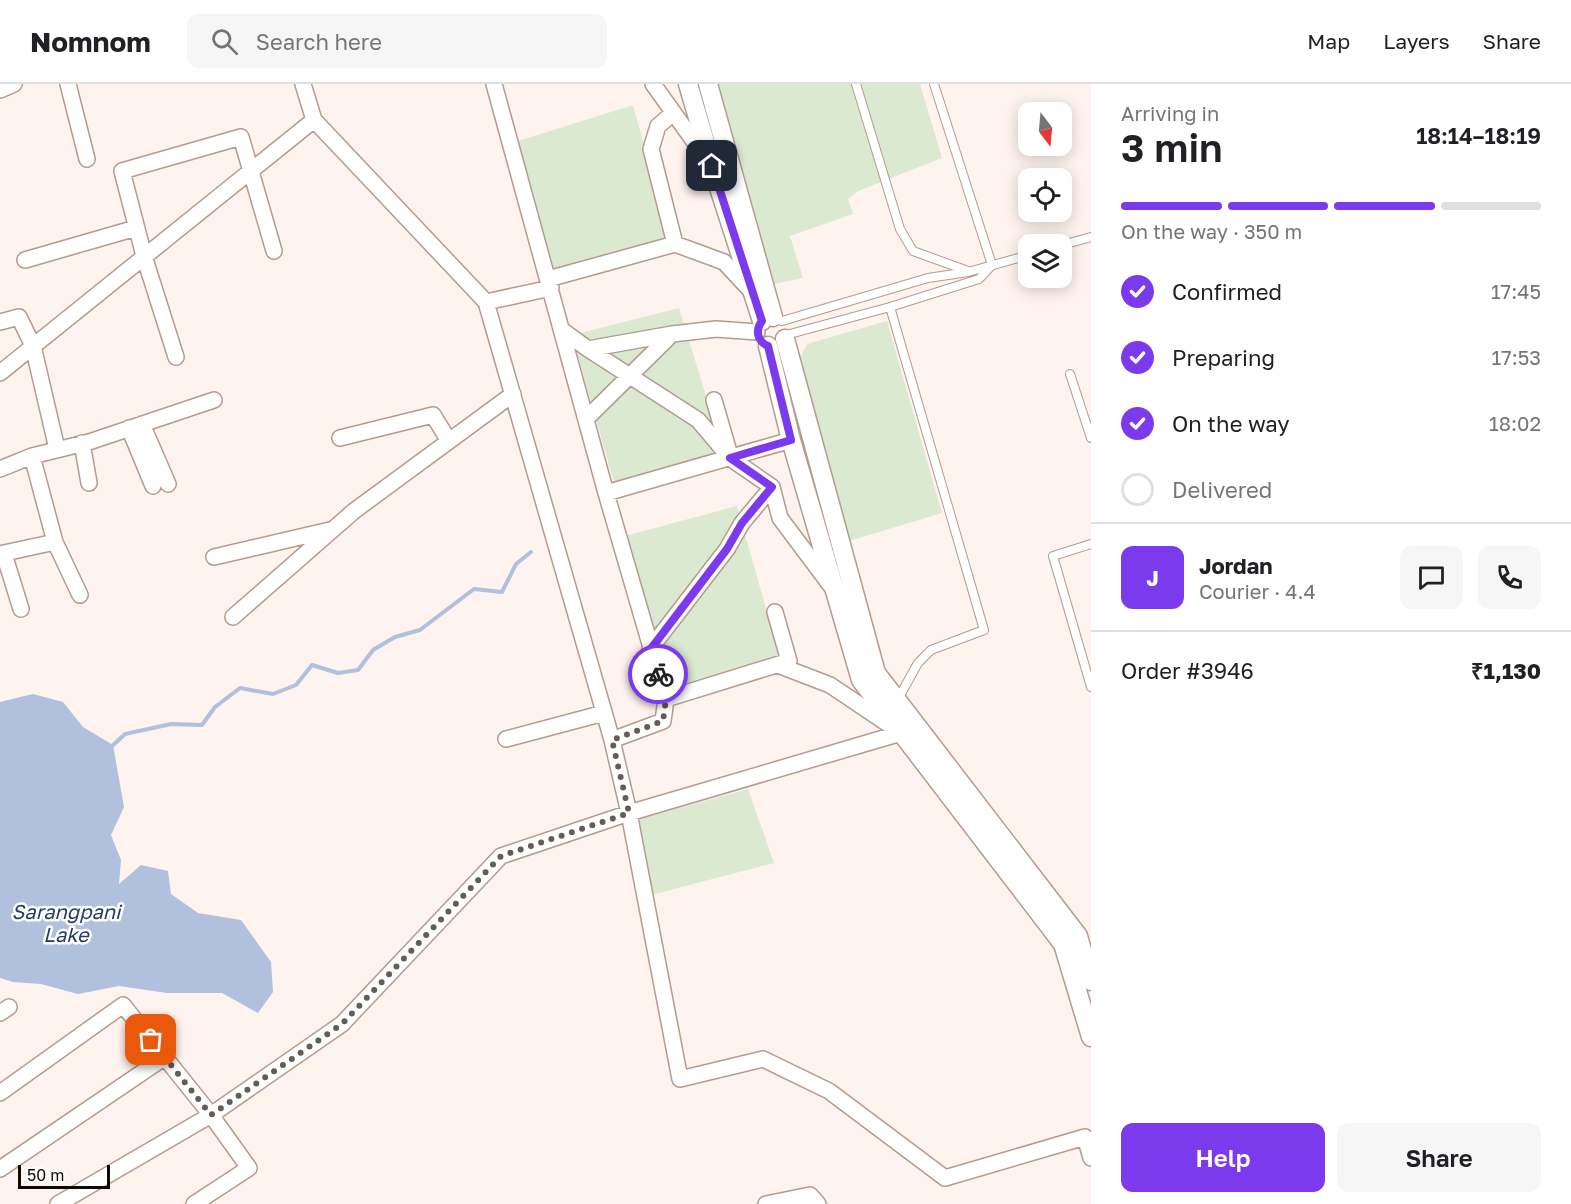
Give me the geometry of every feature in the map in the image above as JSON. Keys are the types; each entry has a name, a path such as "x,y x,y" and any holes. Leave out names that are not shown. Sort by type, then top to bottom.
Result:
{"street":[{"path":"0,90 14,84"},
{"path":"68,84 87,159"},
{"path":"303,84 314,120 486,302 612,740 629,813 680,1079 763,1059 830,1091 945,1178 1085,1137 1091,1158"},
{"path":"494,84 606,493 614,514 650,650 666,699 663,721 612,740"},
{"path":"653,84 712,166"},
{"path":"688,84 754,294 773,330 791,440 861,680 907,727 1078,936 1091,981"},
{"path":"708,84 773,330 817,456 876,673 897,700 907,727 1063,944 1091,1037"},
{"path":"673,113 658,126 651,149 675,244"},
{"path":"0,373 314,120"},
{"path":"176,357 121,173 124,170 238,137 243,139 274,251"},
{"path":"25,260 136,228"},
{"path":"486,302 675,244 724,262 754,294"},
{"path":"0,322 19,317 33,346 57,449"},
{"path":"588,349 672,334 716,329 773,330"},
{"path":"562,330 698,420 730,458 772,487 780,518 836,593"},
{"path":"587,418 672,334"},
{"path":"233,617 354,511 513,394"},
{"path":"0,470 32,456 82,443 214,400"},
{"path":"714,400 730,458"},
{"path":"340,438 433,415 449,441"},
{"path":"135,426 161,485"},
{"path":"606,493 791,440"},
{"path":"82,443 88,483"},
{"path":"32,456 55,542 80,595"},
{"path":"797,461 817,456"},
{"path":"650,650 727,549 742,523 772,487"},
{"path":"214,557 333,529"},
{"path":"21,609 2,554 55,542"},
{"path":"666,699 789,661 775,612"},
{"path":"778,665 830,685 907,727"},
{"path":"506,739 604,714"},
{"path":"58,1204 211,1115 342,1024 501,856 629,813 907,727"},
{"path":"0,1093 123,1005 211,1115 249,1168 194,1204"},
{"path":"0,1169 165,1057"},
{"path":"766,1204 810,1195 818,1204"}],"lane":[{"path":"856,84 900,229 913,251 968,272"},
{"path":"934,84 992,265"},
{"path":"1072,242 1091,237"},
{"path":"773,330 928,278 968,272 1018,258"},
{"path":"773,330 890,307 979,279 992,265"},
{"path":"890,307 984,630 931,650 918,663 897,700"},
{"path":"1070,374 1091,438"},
{"path":"1091,544 1053,556 1091,687"}],"green space":[{"path":"717,84 920,84 942,158 858,191 848,199 853,214 790,236 803,278 773,284"},
{"path":"633,105 670,239 554,275 515,142"},
{"path":"679,308 723,451 615,486 572,335"},
{"path":"887,321 942,513 849,541 798,362 807,344"},
{"path":"737,506 780,658 669,692 625,536"},
{"path":"748,789 774,863 651,895 637,820"}],"water":[{"name":"Sarangpani Lake","path":"33,694 63,702 83,727 113,745 124,807 111,835 121,860 119,884 141,865 168,871 171,894 198,913 241,920 271,962 273,992 258,1013 222,993 167,993 119,986 78,994 41,984 13,982 0,978 0,702"}],"waterway":[{"path":"110,748 125,734 171,724 202,725 215,707 240,688 273,694 296,685 312,665 338,673 358,670 373,650 395,637 420,630 474,589 502,592 516,564 531,552"}],"way so far":[{"path":"151,1040 211,1115 342,1024 501,856 629,813 612,740 663,721 666,699 658,674"}],"route":[{"path":"658,674 650,650 727,549 742,523 772,487 730,458 791,440 768,346 763,344 757,332 762,321 712,166"}]}
